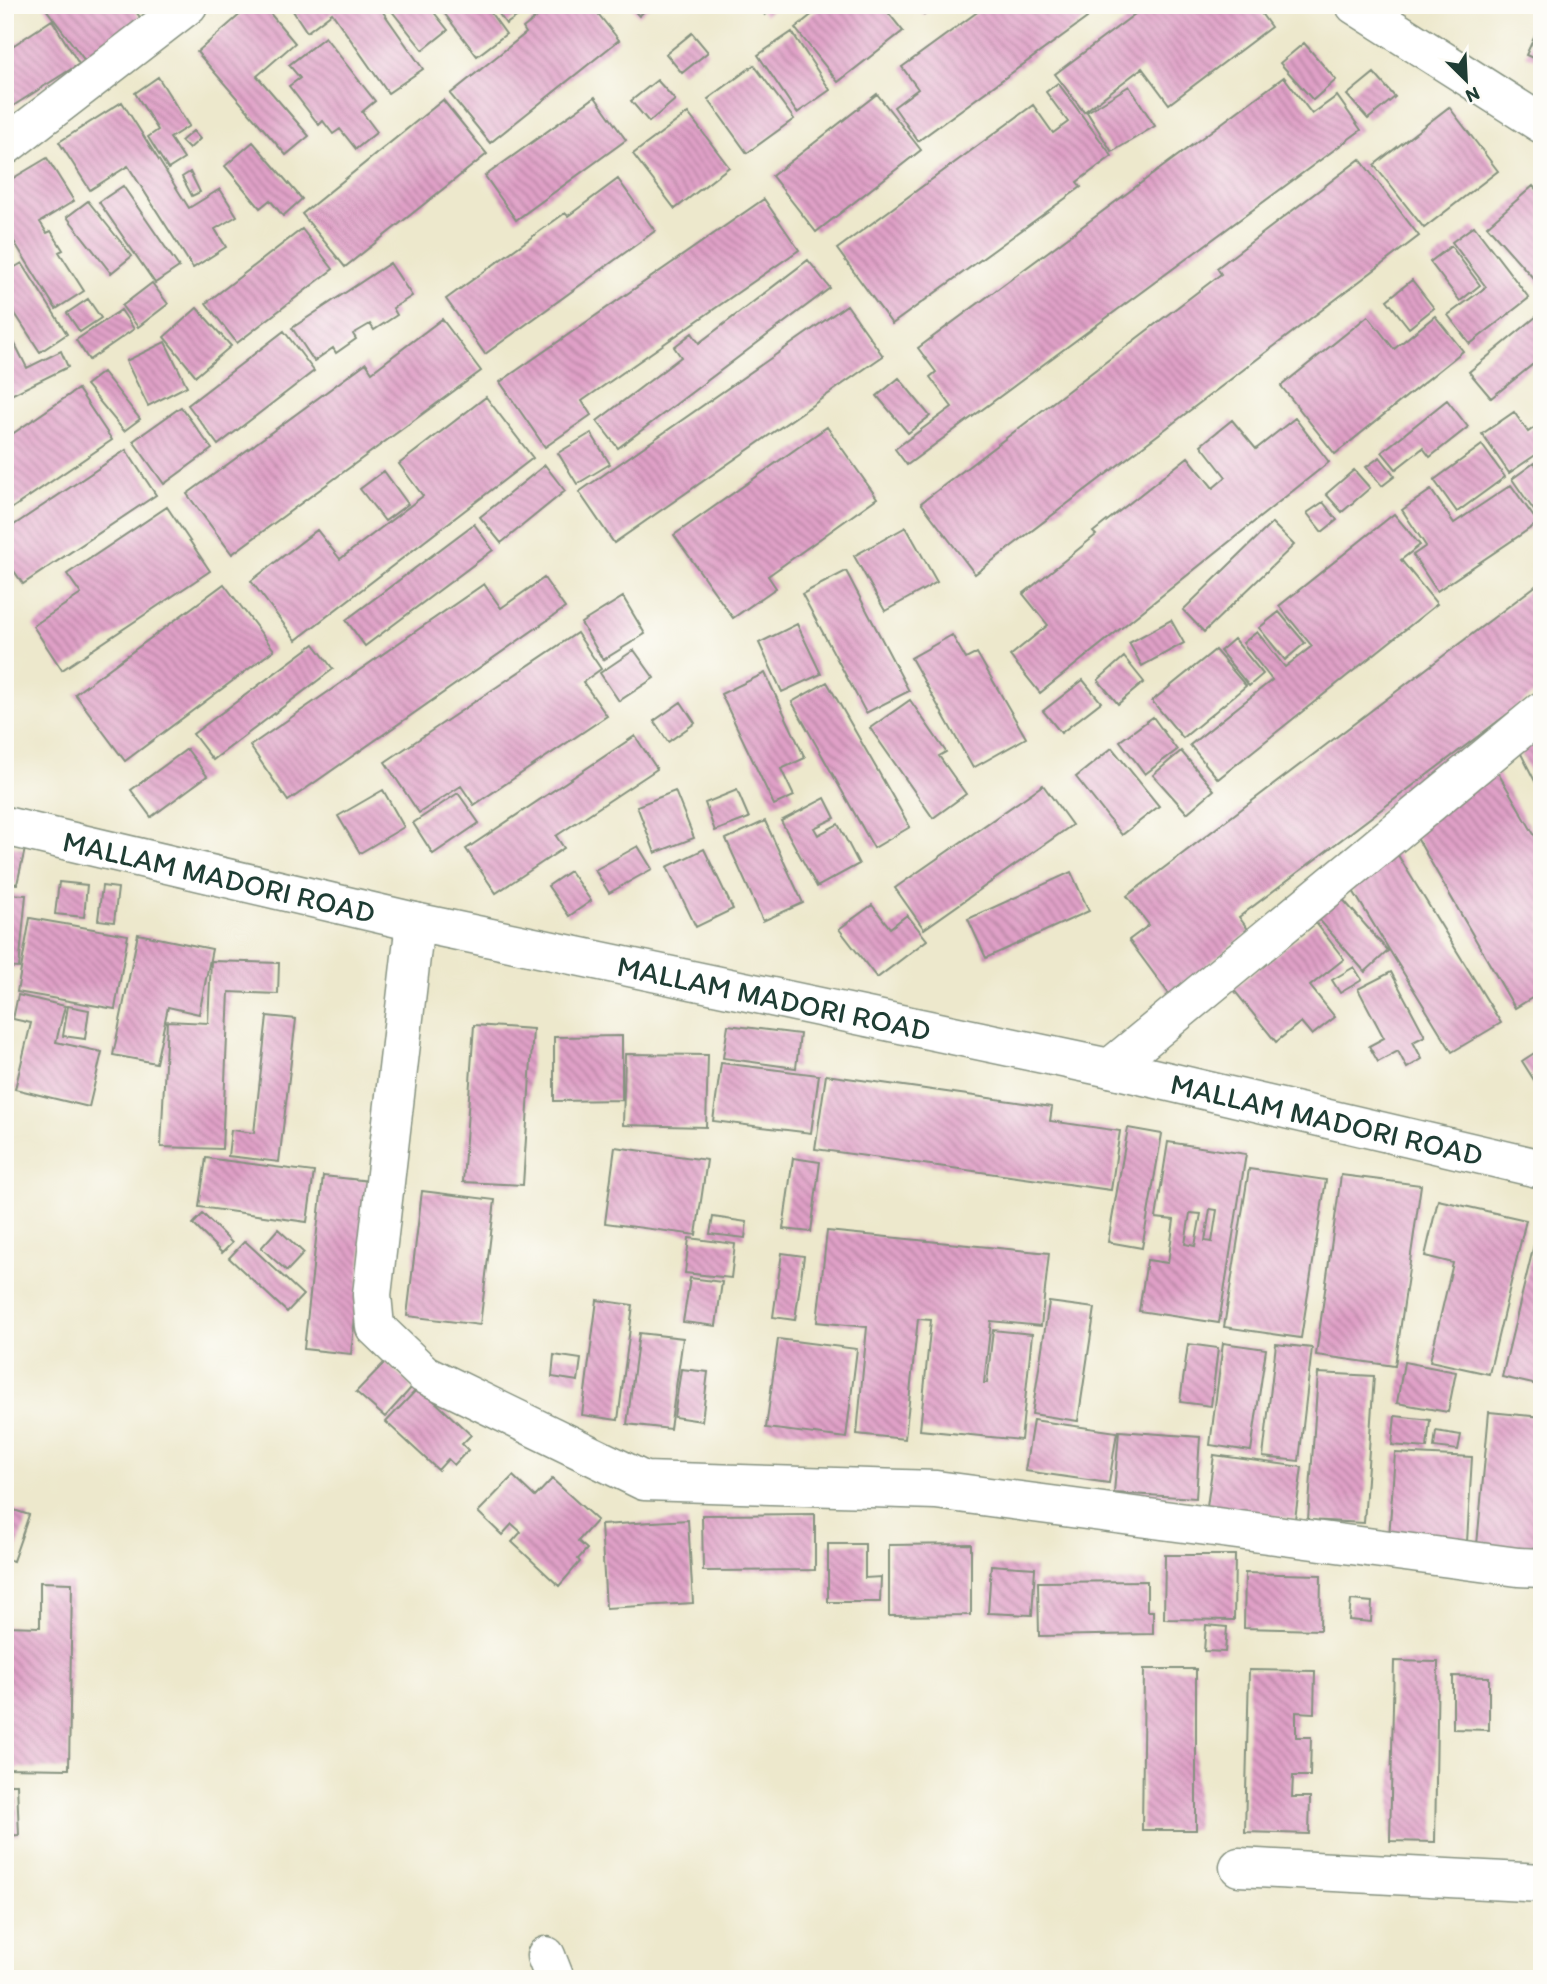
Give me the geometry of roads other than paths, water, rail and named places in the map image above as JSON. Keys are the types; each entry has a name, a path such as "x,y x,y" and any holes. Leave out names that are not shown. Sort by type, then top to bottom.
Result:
{"street":[{"path":"5,146 188,5"},
{"path":"1355,5 1542,124"},
{"path":"1110,1068 1542,711"},
{"name":"MALLAM MADORI ROAD","path":"5,826 415,922 1110,1068 1542,1170"},
{"path":"415,922 372,1295 376,1327 424,1374 644,1481 936,1490 1542,1568"},
{"path":"1240,1867 1542,1883"}]}
